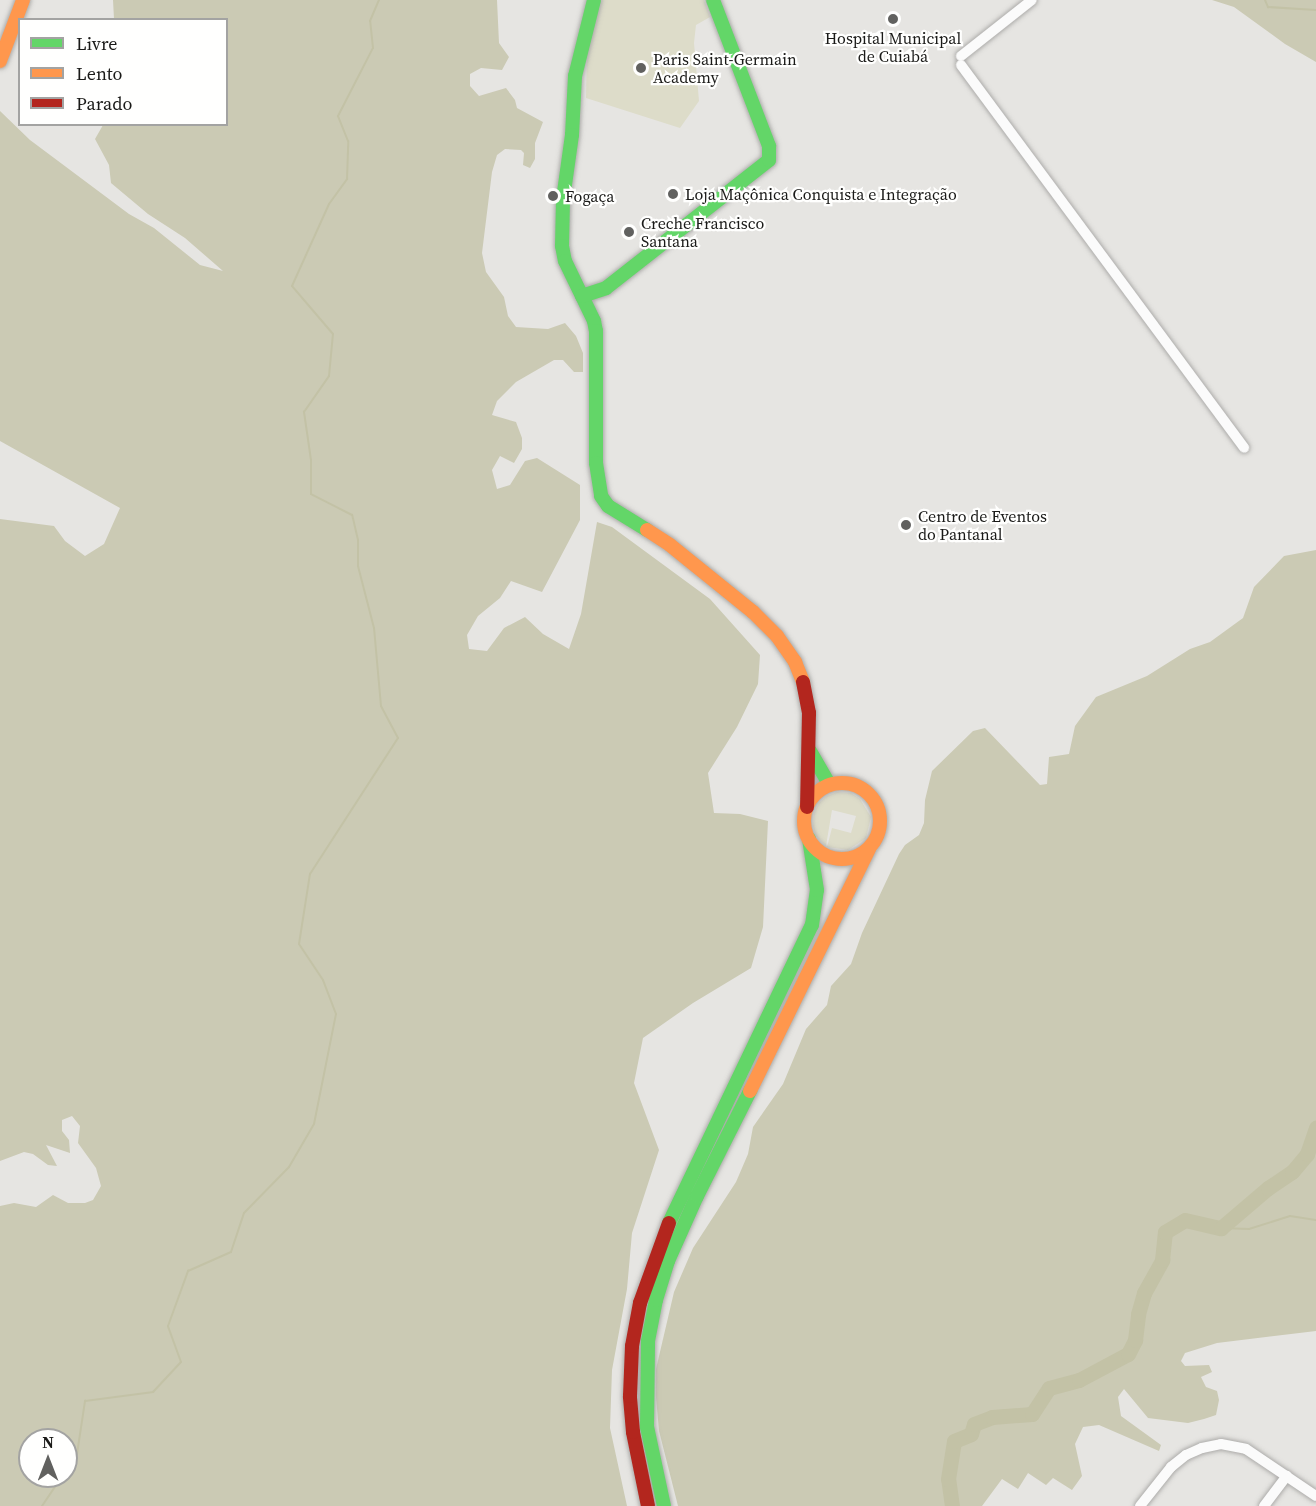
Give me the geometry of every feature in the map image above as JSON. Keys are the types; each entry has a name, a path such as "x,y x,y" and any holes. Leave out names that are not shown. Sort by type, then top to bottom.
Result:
{"main road":[{"path":"0,61 23,0"},
{"path":"594,0 576,69 562,220 565,261 594,321"},
{"path":"582,297 606,288 769,160 769,146 713,0"},
{"path":"606,288 594,321 597,463 601,496 608,506 670,545 753,612 777,636 795,662 805,687 808,746 807,807 804,822 817,890 815,914 808,937 685,1186 655,1256 640,1303 632,1346 630,1396 633,1432 648,1506"},
{"path":"808,746 819,770 830,785"},
{"path":"664,1506 647,1427 646,1389 648,1341 668,1261 869,849 878,835 879,811 874,799 853,784 830,785 818,792 807,807"},
{"path":"808,839 820,852 837,859 854,857 869,849"}],"street":[{"path":"1032,0 961,61 1244,448"},
{"path":"1140,1506 1171,1467 1186,1455 1202,1448 1221,1444 1246,1449 1316,1496"},
{"path":"1264,1506 1287,1476"}],"green space":[{"path":"113,0 497,0 499,43 509,57 502,70 481,68 470,74 470,86 479,96 506,88 515,100 517,108 543,122 535,143 535,159 530,168 523,165 524,153 521,150 505,149 497,155 492,172 482,253 486,272 504,297 508,316 516,327 548,329 565,323 576,336 583,353 583,372 574,372 563,360 554,360 516,382 497,401 492,415 516,422 522,438 522,449 514,463 500,456 492,470 497,489 510,485 525,461 537,458 580,485 580,520 542,592 511,581 500,598 478,616 467,635 469,649 487,651 504,628 525,617 543,634 569,649 581,614 597,522 612,527 710,599 760,655 758,684 737,727 708,773 714,813 740,814 768,821 763,927 751,968 693,1003 643,1038 634,1083 659,1150 632,1233 627,1289 612,1370 610,1428 627,1506 0,1506 0,1206 14,1203 36,1207 53,1195 68,1203 85,1203 93,1200 101,1186 96,1168 78,1143 80,1126 72,1116 62,1120 62,1131 69,1140 70,1153 46,1145 57,1166 48,1165 33,1154 24,1152 0,1161 0,519 54,526 65,541 85,556 104,544 120,508 0,441 0,111 30,140 129,214 154,228 200,265 223,271 185,238 148,214 111,183 109,165 95,139 102,126 228,126 228,18 114,18"},
{"name":"Paris Saint-Germain Academy","path":"602,0 704,0 710,17 696,25 694,43 699,101 680,128 586,98 587,50"},
{"path":"1212,0 1316,0 1316,62 1285,44 1234,7"},
{"path":"1316,550 1316,1331 1217,1343 1185,1353 1181,1361 1185,1366 1209,1365 1212,1372 1201,1377 1206,1387 1217,1391 1219,1400 1216,1415 1204,1419 1188,1423 1148,1418 1124,1389 1118,1397 1121,1416 1161,1445 1159,1451 1099,1425 1083,1427 1075,1444 1082,1476 1072,1490 1053,1478 1046,1485 1028,1473 1018,1489 1002,1479 982,1506 678,1506 659,1431 656,1397 656,1369 674,1292 693,1248 736,1182 748,1154 753,1127 783,1084 806,1029 827,1005 831,986 851,964 862,933 899,854 905,845 919,835 924,823 925,800 932,771 973,731 985,728 1040,785 1047,784 1049,757 1069,754 1075,726 1096,697 1147,676 1190,649 1210,642 1243,618 1254,587 1284,556"},
{"path":"837,792 851,793 860,799 871,817 866,838 848,850 827,847 832,828 851,833 856,816 832,810 826,846 816,836 813,826 814,813 819,803 827,796"}],"waterway":[{"path":"78,1447 85,1401 153,1392 181,1362 168,1326 188,1271 231,1252 244,1213 289,1167 314,1124 336,1014 323,980 299,944 310,874 398,738 381,706 374,628 358,566 358,540 352,515 311,494 311,460 304,412 329,376 333,334 292,286 329,204 347,179 348,141 338,116 373,48 370,21 379,0"},
{"path":"1265,0 1268,7 1316,10"},
{"path":"952,1506 948,1479 954,1441 971,1434 974,1424 992,1417 1032,1414 1049,1388 1079,1380 1128,1354 1135,1340 1138,1314 1144,1293 1162,1260 1165,1232 1185,1220 1221,1228 1268,1188 1292,1172 1307,1154 1316,1128"},
{"path":"1221,1228 1249,1229 1290,1216 1316,1220"},
{"path":"42,1506 54,1488"}],"traffic: fast":[{"path":"594,0 575,76 572,135 563,199 562,246 565,261 594,321 596,331 596,463 601,496 608,506 647,530"},
{"path":"582,296 606,288 769,160 769,146 713,0"},
{"path":"810,751 830,785"},
{"path":"669,1223 812,925 817,890 809,839"},
{"path":"664,1506 647,1427 648,1341 656,1300 668,1261 697,1196 750,1091"}],"traffic: slow":[{"path":"0,61 23,0"},
{"path":"647,530 670,545 753,612 777,636 795,662 803,682"},
{"path":"842,783 857,786 869,794 877,806 880,821 877,836 869,848 857,856 842,859 827,856 815,848 807,836 804,821 807,806 815,794 827,786 842,783"},
{"path":"750,1091 869,849"}],"traffic: jam":[{"path":"803,682 809,713 807,807"},
{"path":"648,1506 633,1432 630,1396 632,1346 640,1303 669,1223"}],"place":[{"name":"Hospital Municipal de Cuiabá","path":"893,19"},
{"name":"Paris Saint-Germain Academy","path":"641,68"},
{"name":"Loja Maçônica Conquista e Integração","path":"673,194"},
{"name":"Fogaça","path":"553,196"},
{"name":"Creche Francisco Santana","path":"629,232"},
{"name":"Centro de Eventos do Pantanal","path":"906,525"}]}
